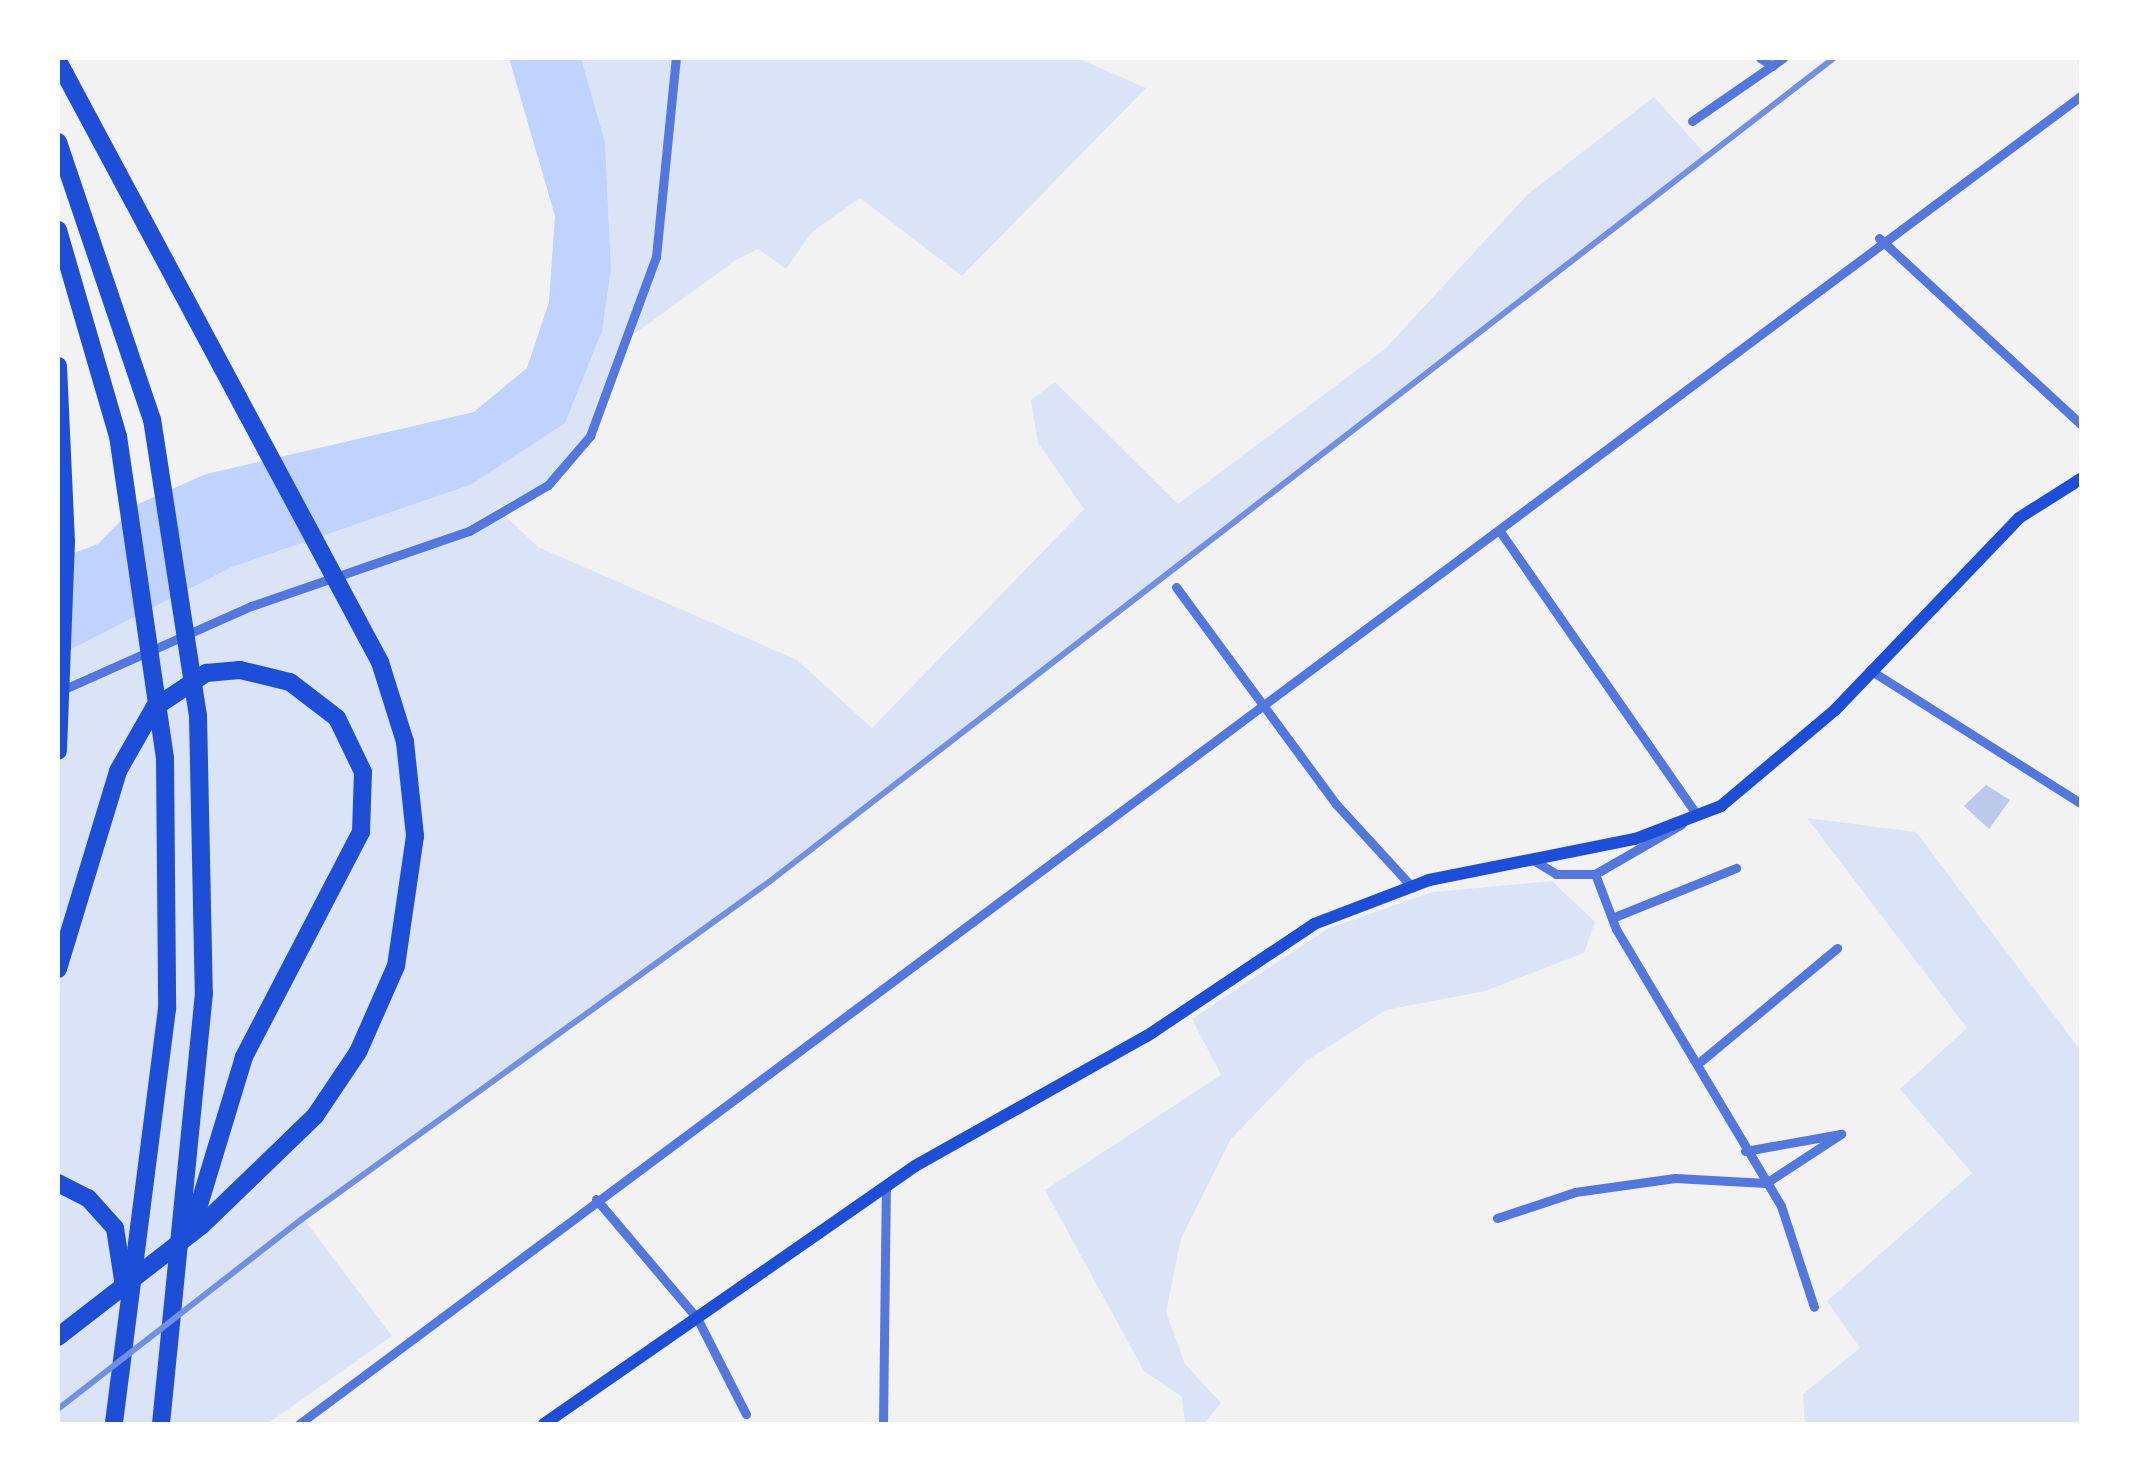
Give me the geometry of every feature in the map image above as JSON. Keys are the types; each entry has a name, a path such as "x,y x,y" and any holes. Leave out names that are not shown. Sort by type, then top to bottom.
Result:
{"highway":[{"path":"58,61 234,378 358,617 393,694 412,786 410,908 385,995 339,1082 287,1148 58,1338"},
{"path":"58,142 152,419 192,657 205,890 178,1290 162,1424"},
{"path":"58,230 118,436 153,627 169,910 155,1134 114,1424"},
{"path":"58,366 64,460 58,750"},
{"path":"58,969 127,748 154,708 206,673 279,677 328,709 360,760 361,832 244,1057 178,1290"},
{"path":"58,1183 88,1198 120,1238 119,1381"}],"main road":[{"path":"544,1424 886,1186 1147,1036 1314,924 1412,887 1684,822 1767,776 2020,518 2082,478"}],"street":[{"path":"60,695 251,606 469,530 548,485 590,436 656,257 676,58"},
{"path":"1760,58 1773,66"},
{"path":"1692,121 1784,58"},
{"path":"299,1424 596,1199 722,1118 844,1012 1262,710 1879,238 2082,95"},
{"path":"1879,238 2082,426"},
{"path":"1499,530 1698,816"},
{"path":"1176,587 1262,710 1412,887"},
{"path":"1870,670 2082,804"},
{"path":"1533,860 1556,874 1595,874 1684,822"},
{"path":"1612,918 1736,868"},
{"path":"1595,874 1612,918 1701,1061 1745,1151 1766,1182 1814,1307"},
{"path":"1701,1061 1838,948"},
{"path":"1497,1218 1575,1192 1675,1178 1766,1182 1840,1134 1745,1151"},
{"path":"884,1424 886,1186"},
{"path":"596,1199 697,1318 746,1414"}],"shaded area":[{"path":"581,58 1077,58 1146,88 962,276 860,198 812,232 786,269 758,249 736,260 630,337 590,436 548,485 497,508 538,547 797,660 872,728 1084,509 1038,443 1031,400 1055,382 1178,504 1385,349 1528,194 1654,97 1707,156 769,882 303,1218 392,1336 267,1424 58,1424 58,656 232,567 470,485 611,268 605,142"},
{"path":"1807,818 1916,832 2081,1051 2081,1424 1805,1424 1803,1394 1860,1348 1827,1301 1972,1173 1900,1089 1967,1028"},
{"path":"1552,881 1595,922 1584,953 1485,991 1386,1010 1306,1061 1231,1139 1181,1239 1166,1312 1185,1364 1221,1403 1204,1424 1185,1424 1182,1397 1144,1371 1045,1190 1221,1075 1192,1019 1329,928 1433,892"}],"water":[{"path":"509,58 581,58 605,142 611,268 602,331 565,423 470,485 232,567 58,656 58,559 98,544 136,505 206,474 474,412 527,368 549,302 555,216"}],"building":[{"path":"1986,785 2010,800 1989,829 1964,806"}],"railway":[{"path":"58,1409 302,1219 769,882 1834,58"}]}
